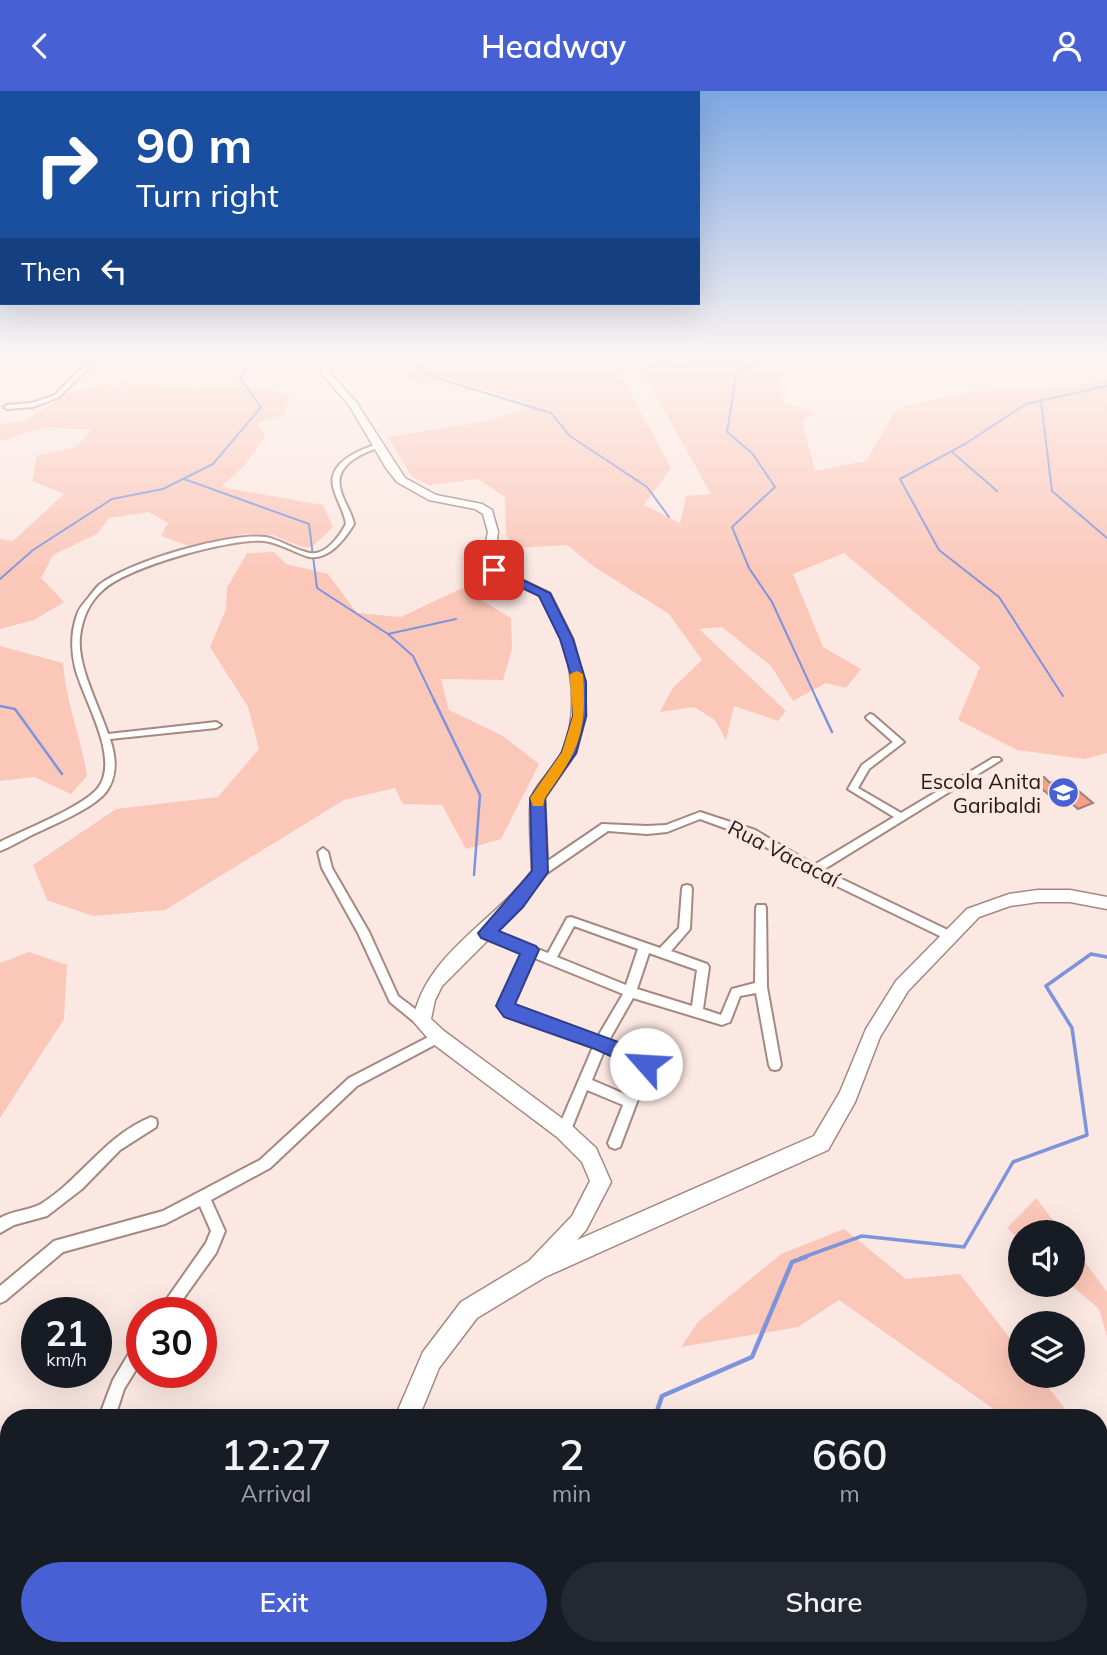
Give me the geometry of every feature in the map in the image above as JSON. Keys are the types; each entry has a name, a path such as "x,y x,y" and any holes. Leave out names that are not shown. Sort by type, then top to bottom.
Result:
{"street":[{"path":"370,431 401,480 433,498 478,506 488,512 493,532 488,562 494,570 544,593 567,639 579,682 579,716 569,753 538,798 540,872 504,917 435,982 425,1005 422,1021"},
{"path":"0,847 101,792 110,779 112,763 86,691 75,643 75,630 98,589 161,560 192,550 242,541 263,539 293,547 310,556 319,555 347,531 350,524 336,486 338,472 360,452 379,446"},
{"path":"870,717 900,742 865,767 853,789 899,816"},
{"path":"104,737 216,725"},
{"path":"814,870 899,816 996,760"},
{"name":"Rua Vacacaí","path":"540,872 606,827 657,829 701,815 751,833 814,870 950,936"},
{"path":"323,852 327,868 363,932 394,999 422,1021 438,1038 564,1131 589,1155 601,1182 579,1223 537,1269"},
{"path":"663,952 684,929 687,889"},
{"path":"410,1409 431,1360 469,1310 537,1269 821,1143 848,1096 872,1034 902,986 973,913 1009,900 1070,896 1107,903"},
{"path":"761,908 761,987 775,1065"},
{"path":"551,958 571,921 703,967 697,1013"},
{"path":"486,933 630,992 724,1020 736,992 761,987"},
{"path":"564,1131 601,1043 630,992 645,946"},
{"path":"530,950 505,1006 510,1011 646,1062 615,1143"},
{"path":"0,1296 60,1246 165,1217 204,1199 265,1164 353,1082 438,1038"},
{"path":"584,1083 631,1102"},
{"path":"0,1226 11,1219 42,1211 77,1184 115,1146 151,1123"},
{"path":"176,1297 211,1248 218,1231 204,1199"},
{"path":"110,1409 126,1372"}],"shaded area":[{"path":"0,431 33,431 0,441"},
{"path":"91,431 262,431 265,436 244,466 221,487 323,505 333,527 312,547 302,547 273,535 243,534 190,546 161,536 168,523 149,512 109,518 97,534 53,555 41,578 64,602 34,620 0,629 0,539 13,541 64,494 32,481 37,456 76,447"},
{"path":"424,431 651,431 671,468 644,505 680,523 686,496 711,494 676,431 805,431 815,471 866,461 884,431 1107,431 1107,753 1085,759 1017,750 958,720 980,667 844,553 793,574 823,647 861,669 846,688 826,683 793,701 771,666 722,627 699,629 786,711 778,721 734,706 726,740 715,720 694,707 660,712 672,689 702,660 669,614 593,566 567,545 515,548 506,535 505,497 478,479 429,485 412,477 388,437"},
{"path":"274,552 286,564 328,574 357,613 401,617 462,588 511,618 512,649 503,680 441,679 449,710 503,736 539,764 501,839 466,849 442,805 403,804 395,788 344,800 165,910 93,916 47,900 33,865 116,809 218,797 259,749 248,707 210,647 226,609 227,588 247,553"},
{"path":"0,646 63,663 67,692 87,776 71,794 34,777 0,781"},
{"path":"29,952 67,965 64,1019 0,1118 0,963"},
{"path":"1036,1198 1053,1220 1015,1220"},
{"path":"844,1229 906,1279 960,1274 1008,1336 1008,1388 1049,1388 1065,1409 994,1409 839,1300 798,1327 681,1347 698,1322 781,1254"},
{"path":"1085,1262 1107,1292 1107,1337 1099,1309 1085,1297"}],"building":[{"name":"Escola Anita Garibaldi","path":"1044,777 1050,783 1063,778 1093,803 1078,809 1071,803 1062,806 1033,781"}],"waterway":[{"path":"0,579 33,550 112,499 163,489 213,464 241,431"},
{"path":"566,431 647,487 669,517"},
{"path":"727,431 752,453 775,487 732,527 749,568 772,602 818,702"},
{"path":"985,431 900,479 939,550 999,597 1063,696"},
{"path":"1045,431 1052,491 1107,538"},
{"path":"952,452 997,491"},
{"path":"184,479 309,524 317,588 388,634"},
{"path":"388,634 456,619"},
{"path":"388,634 413,656 435,702"},
{"path":"434,700 480,795 474,875"},
{"path":"817,700 832,732"},
{"path":"0,706 15,709 62,774"},
{"path":"801,1258 862,1236 964,1247 1013,1162 1087,1135 1072,1028 1046,986 1091,954 1107,957"},
{"path":"658,1409 662,1396 752,1357 792,1262 806,1257"}],"slow traffic":[{"path":"538,802 538,798 569,753 579,716 577,674"}],"place":[{"name":"Escola Anita Garibaldi","path":"1064,793"}],"route":[{"path":"494,570 544,593 567,639 579,682 579,716 569,753 538,798 540,872 504,917 486,933 530,950 505,1006 510,1011 644,1060 646,1064"}]}
